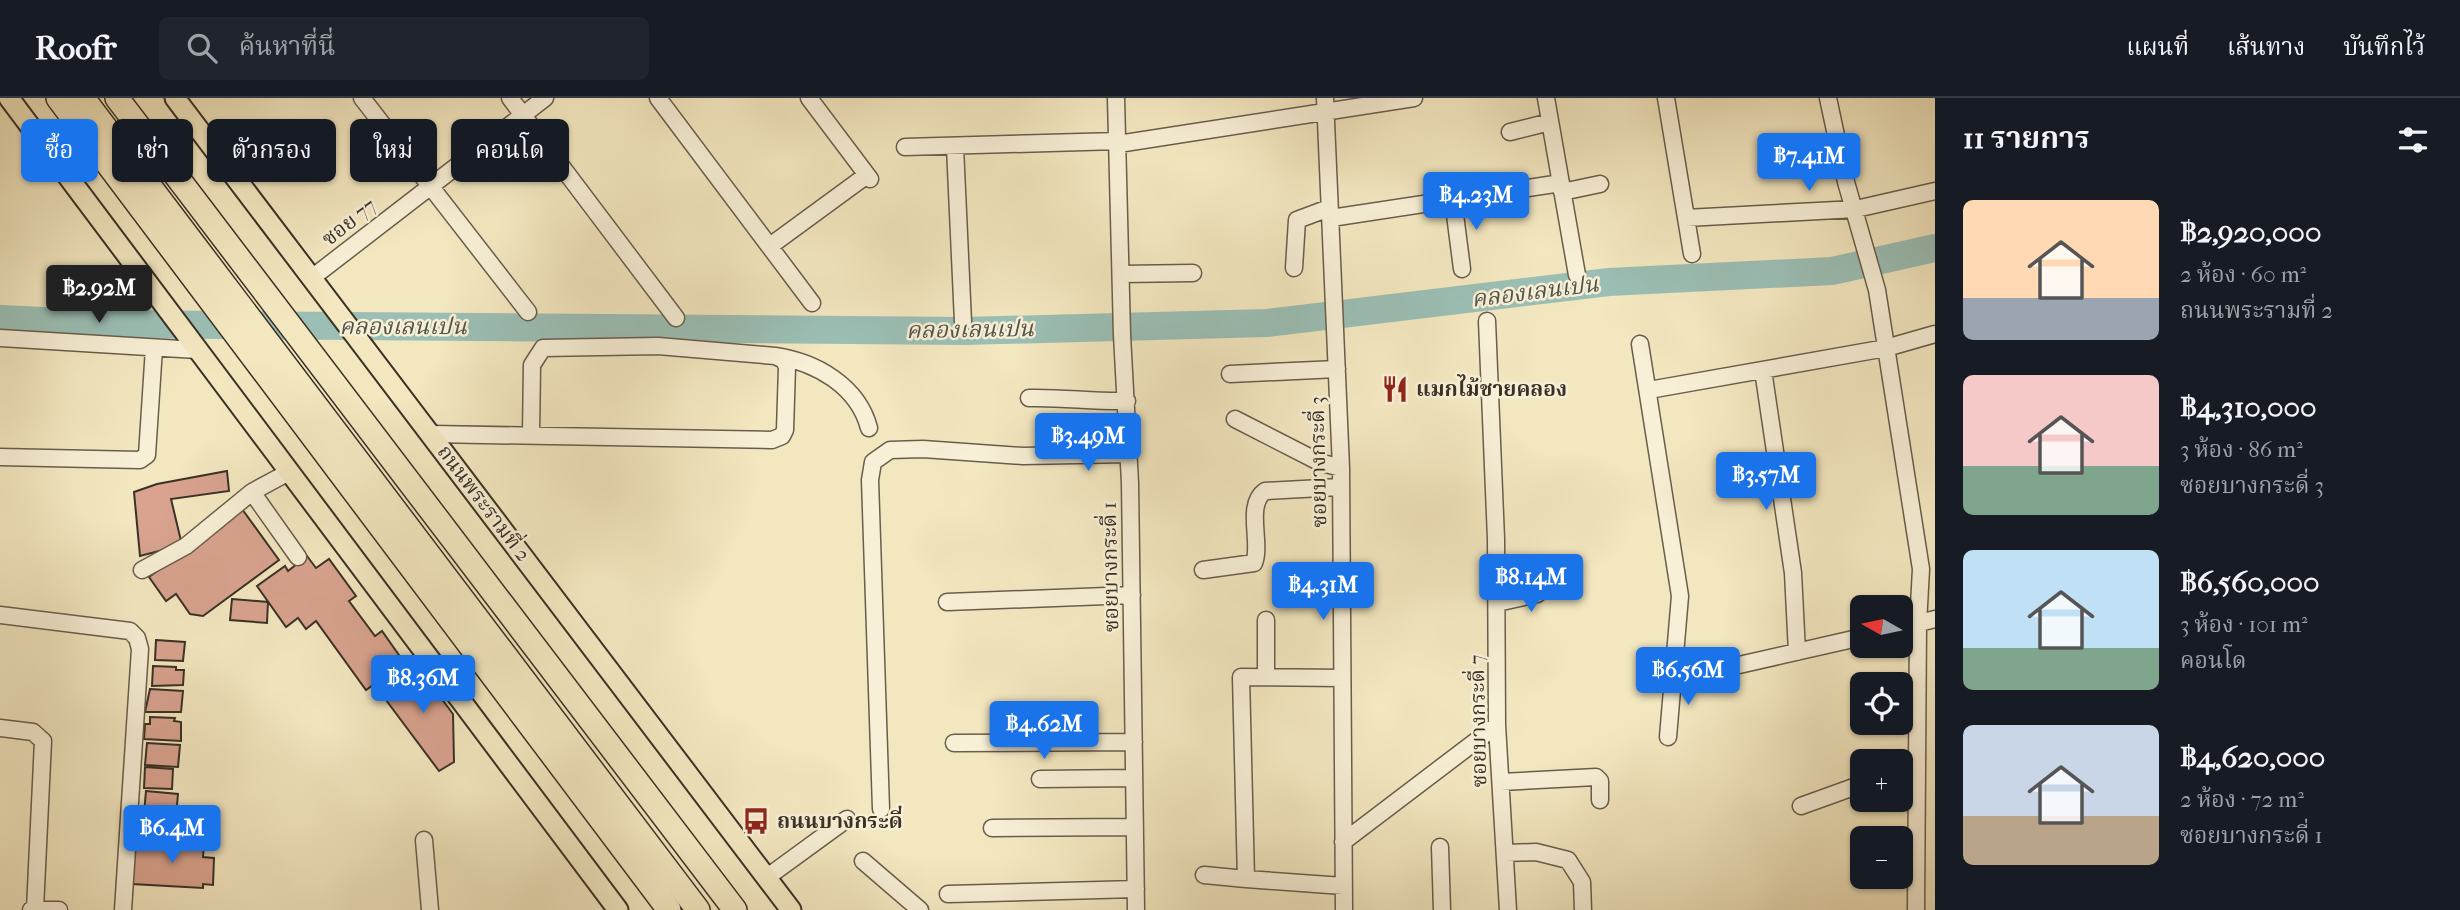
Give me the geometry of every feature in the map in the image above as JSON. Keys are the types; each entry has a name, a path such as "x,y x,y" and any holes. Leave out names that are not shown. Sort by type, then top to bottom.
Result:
{"highway":[{"path":"44,98 167,245"},
{"path":"58,98 668,910"},
{"path":"83,98 698,910"},
{"path":"117,98 735,910"},
{"name":"ถนนพระรามที่ 2","path":"135,98 298,309 747,910"}],"main road":[{"path":"9,98 618,910"},
{"name":"ถนนพระรามที่ 2","path":"174,98 313,277 792,910"}],"street":[{"path":"362,98 527,312"},
{"path":"510,98 676,318"},
{"name":"ซอย 77","path":"313,277 545,98"},
{"path":"658,98 812,303"},
{"path":"770,246 869,177 809,98"},
{"name":"ซอยบางกระดี่ 1","path":"1116,98 1122,325 1129,454 1136,910"},
{"path":"905,147 1118,142 1326,105 1414,98"},
{"path":"1546,98 1577,275"},
{"path":"1666,98 1692,254"},
{"path":"1828,98 1846,182 1856,209 1877,290 1921,569 1909,749"},
{"name":"ซอยบางกระดี่ 3","path":"1326,105 1341,468 1344,910"},
{"path":"1510,132 1550,121"},
{"path":"955,147 963,322"},
{"path":"1294,268 1297,220 1330,213 1601,184"},
{"path":"1686,218 1856,209 1935,191"},
{"path":"1453,199 1462,269"},
{"path":"1121,274 1193,272"},
{"name":"ซอยบางกระดี่ 7","path":"1487,320 1497,603 1497,725 1508,910"},
{"path":"1649,390 1886,348 1935,334"},
{"path":"0,338 154,348 194,347"},
{"path":"1640,344 1680,596 1668,737"},
{"path":"531,434 532,365 543,348 658,346 775,356 805,363 843,385 861,405 869,428"},
{"path":"0,457 140,460 146,456 154,348"},
{"path":"432,434 772,440 782,436 785,430 787,367 784,360 775,356"},
{"path":"1230,374 1337,369"},
{"path":"1763,370 1793,573 1797,652"},
{"path":"1029,398 1067,397 1094,402 1127,401"},
{"path":"1235,419 1319,462 1341,468"},
{"path":"881,809 870,480 873,462 890,450 923,449 1023,456 1129,454"},
{"path":"142,570 186,546 252,492 289,472"},
{"path":"1203,570 1254,563 1256,506 1259,496 1265,491 1340,487"},
{"path":"252,492 298,557"},
{"path":"1497,603 1537,594 1548,586"},
{"path":"947,602 1132,595"},
{"path":"0,615 130,631 137,638 140,649 123,910"},
{"path":"1913,625 1935,619"},
{"path":"1266,620 1266,675"},
{"path":"1673,675 1739,665 1850,640"},
{"path":"1241,659 1246,879"},
{"path":"1241,677 1266,675 1342,678"},
{"path":"1343,842 1497,725"},
{"path":"0,729 33,732 43,741 33,910 59,910"},
{"path":"954,743 1133,742"},
{"path":"1500,782 1596,777 1600,781 1600,800"},
{"path":"1040,779 1134,778"},
{"path":"1801,806 1850,788"},
{"path":"1910,812 1916,910"},
{"path":"766,877 847,819"},
{"path":"992,828 1135,827"},
{"path":"424,841 430,910"},
{"path":"1440,847 1442,910"},
{"path":"1506,853 1536,852 1568,860 1582,882 1583,910"},
{"path":"863,861 920,910"},
{"path":"1204,875 1343,886"},
{"path":"948,894 1136,889"}],"building":[{"path":"227,471 229,491 171,499 182,545 140,556 134,492 157,484"},
{"path":"242,509 279,560 203,616 190,614 176,594 166,601 149,577"},
{"path":"307,556 316,568 329,559 356,596 349,601 375,636 382,631 401,658 392,664 395,669 366,690 316,621 306,629 298,618 286,627 257,586 285,566 288,571"},
{"path":"232,599 268,602 267,623 230,620"},
{"path":"156,640 185,642 183,661 155,660"},
{"path":"414,662 453,714 454,762 439,771 380,692"},
{"path":"153,666 184,670 183,685 152,686"},
{"path":"150,689 183,691 181,712 145,712"},
{"path":"150,717 175,718 174,721 181,722 181,741 144,739 145,724 150,724"},
{"path":"147,743 180,745 178,767 145,765"},
{"path":"145,767 173,769 172,789 144,788"},
{"path":"146,791 178,794 176,816 144,813"},
{"path":"139,817 175,819 173,842 138,839"},
{"path":"135,841 204,845 203,857 214,858 213,885 203,884 203,888 132,884"}],"waterway":[{"name":"คลองเลนเปน","path":"0,319 111,324 965,331 1267,323 1609,282 1832,271 1935,248"}],"place":[{"name":"แมกไม้ชายคลอง","path":"1395,389"},
{"name":"ถนนบางกระดี่","path":"756,821"}]}
